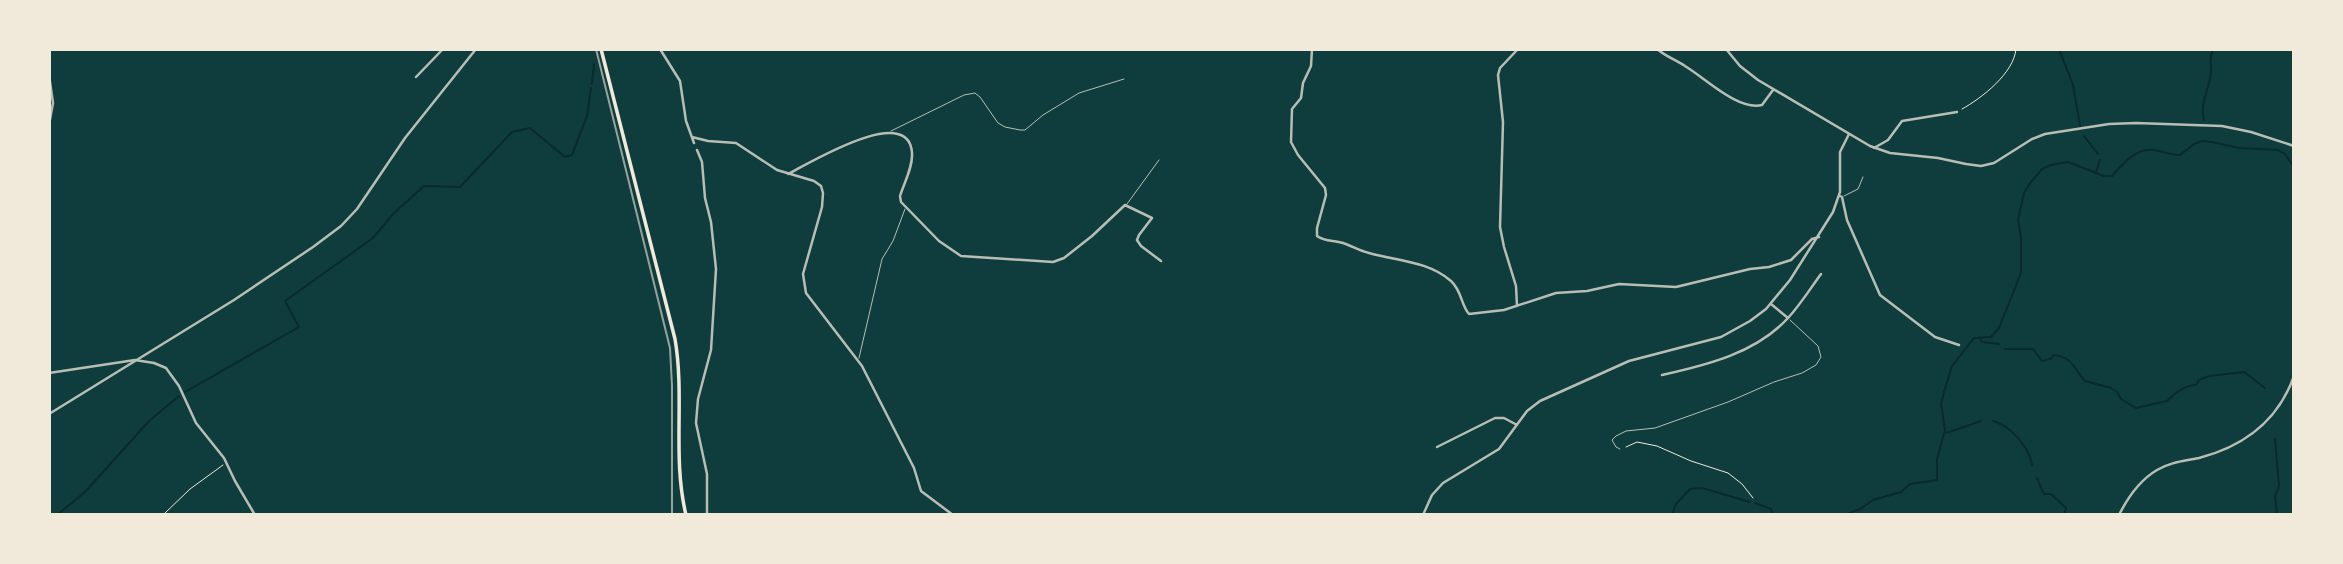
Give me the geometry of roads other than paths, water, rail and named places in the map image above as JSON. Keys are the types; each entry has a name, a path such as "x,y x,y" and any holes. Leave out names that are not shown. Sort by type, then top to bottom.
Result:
{"main road":[{"path":"601,49 675,339 680,480 686,515"}],"street":[{"path":"416,77 443,49"},
{"path":"49,414 272,275 341,226 357,209 405,138 476,49"},
{"path":"660,49 680,81 686,121 694,143"},
{"path":"1312,49 1311,66 1303,83 1301,97 1292,109 1291,142 1295,151 1325,188 1326,195 1317,236 1371,254 1419,263 1429,268 1453,283 1462,296 1465,311 1469,314 1517,306 1556,293 1628,284 1676,287 1775,266 1791,260 1812,239 1819,237"},
{"path":"1517,306 1516,286 1500,227 1503,122 1498,75 1500,68 1518,49"},
{"path":"1657,49 1724,93 1756,106 1762,105 1773,90"},
{"path":"1726,49 1744,70 1773,90 1874,148 1890,153 1981,166 1994,163 2045,134 2109,124 2136,123 2222,126 2294,146"},
{"path":"49,75 53,103 49,125"},
{"path":"1874,148 1887,142 1902,121 1957,112"},
{"path":"788,174 851,142 890,132 904,137 912,149 912,159 900,196 901,202 939,241 961,256 1053,262 1092,236 1125,205 1151,218 1137,240 1161,261"},
{"path":"1849,134 1840,156 1841,196 1848,223 1880,295 1935,337 1959,345"},
{"path":"692,137 736,143 766,163 788,174 814,181 822,188 823,203 803,274 804,288 812,303 859,360 914,468 921,491 953,515"},
{"path":"697,150 702,162 716,269 711,350 698,399 696,423 707,474 707,515"},
{"path":"1423,515 1432,495 1443,483 1495,453 1530,408 1546,397 1629,360 1721,337 1751,321 1782,292 1819,237 1841,196"},
{"path":"1662,375 1701,367 1731,356 1765,337 1788,318 1821,274"},
{"path":"1771,304 1788,318"},
{"path":"49,373 135,360 161,365 170,372 196,423 217,448 255,515"},
{"path":"2119,515 2132,493 2160,468 2226,449 2256,433 2280,407 2294,376"},
{"path":"1437,447 1492,419 1504,418 1517,425"}],"lane":[{"path":"890,132 964,95 975,93 998,123 1016,130 1025,130 1070,97 1124,79"},
{"path":"1125,205 1159,159"},
{"path":"1841,196 1858,189 1863,177"},
{"path":"859,360 882,259 893,241 906,207"},
{"path":"1620,449 1612,440 1619,434 1655,428 1728,402 1816,365 1821,357 1818,346 1788,318"}],"waterway":[{"path":"2059,49 2073,85 2080,126"},
{"path":"2204,120 2203,108 2213,49"},
{"path":"592,84 594,64"},
{"path":"395,212 424,186 460,187 512,132 530,128 565,157 572,155 587,116 591,88"},
{"path":"2084,136 2098,154"},
{"path":"1844,515 1873,500 1901,492 1910,484 1937,480 1937,459 1945,430 1941,404 1952,366 1974,338 1991,337 1999,328 2021,273 2018,220 2024,193 2042,169 2068,162 2104,176 2112,176 2130,158 2141,152 2153,150 2180,155 2202,141 2239,148 2278,150 2285,154 2294,167"},
{"path":"2096,172 2100,160"},
{"path":"285,301 373,238 394,213"},
{"path":"185,392 299,327 286,303"},
{"path":"1979,337 1982,342 1999,344"},
{"path":"2005,349 2033,349 2042,361 2054,355 2066,358 2085,381 2111,388 2121,399 2136,408 2167,401 2180,390 2196,385 2199,380 2209,376 2244,372 2265,388"},
{"path":"57,515 85,492 149,421 179,396"},
{"path":"1946,433 1981,421"},
{"path":"1993,421 2006,427 2018,438 2032,465"},
{"path":"2275,439 2279,486 2275,497 2277,515"},
{"path":"2037,478 2044,494 2051,494 2066,508 2064,515"},
{"path":"1672,515 1676,504 1690,489 1702,488 1750,502"},
{"path":"1755,503 1771,509 1773,515"}],"railway":[{"path":"596,49 670,348 672,515"}]}
